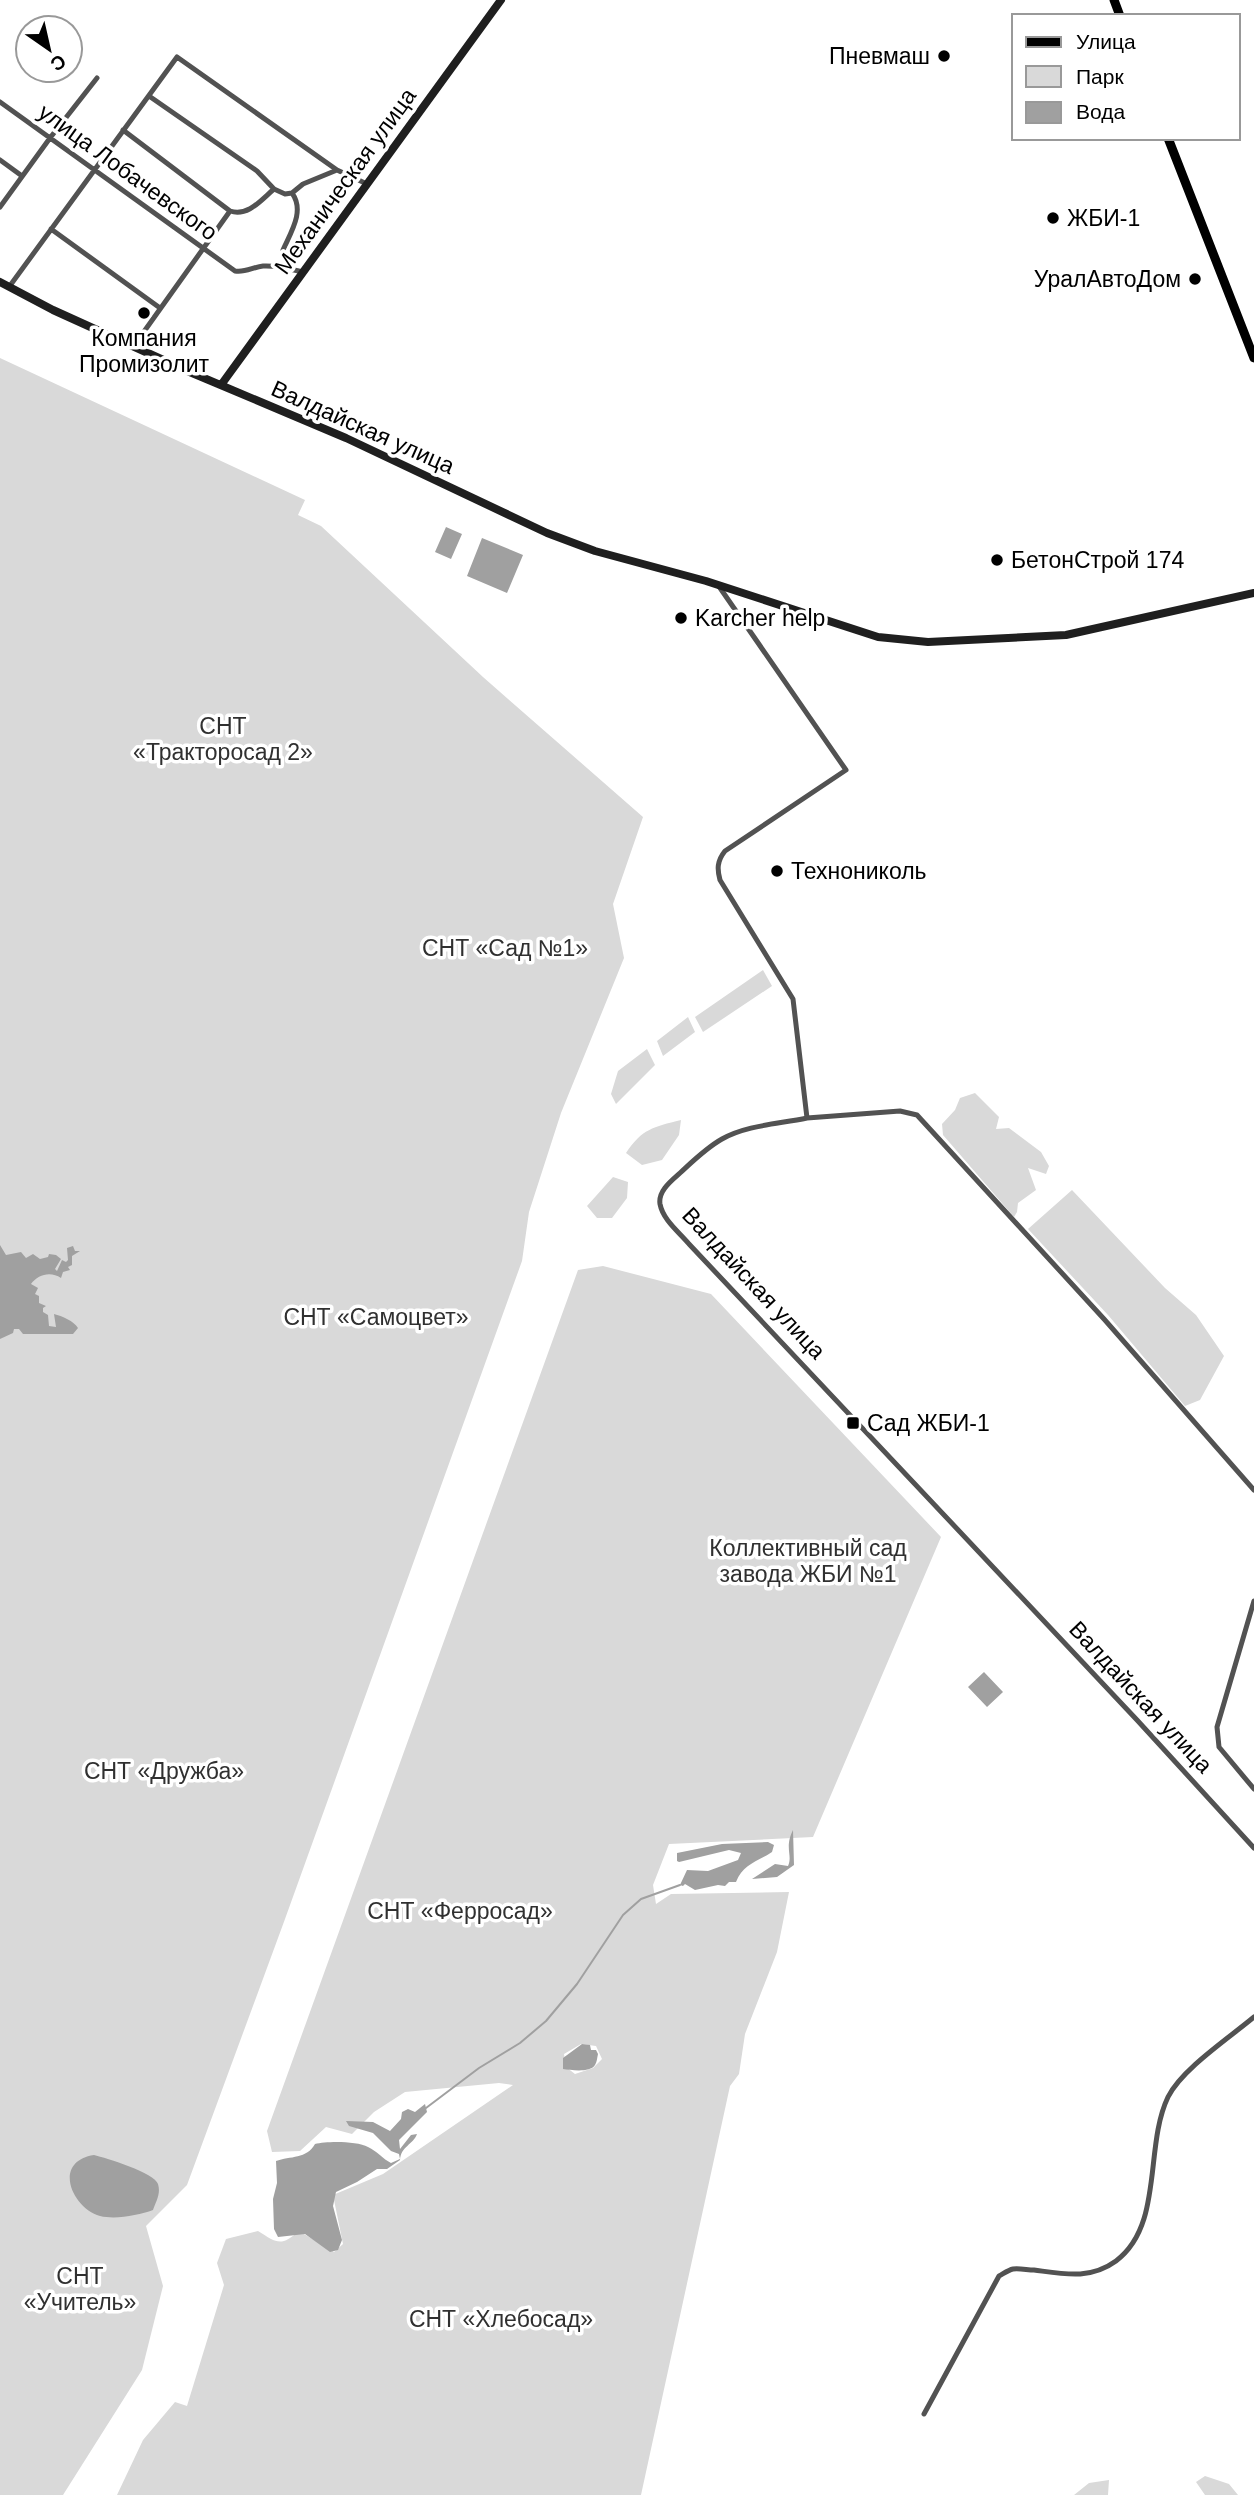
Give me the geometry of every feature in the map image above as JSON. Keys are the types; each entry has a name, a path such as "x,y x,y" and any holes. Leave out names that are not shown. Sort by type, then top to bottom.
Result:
{"main road":[{"path":"1169,140 1254,358"}],"street":[{"name":"Механическая улица","path":"221,385 501,0"},
{"path":"9,287 177,57 337,170 367,184"},
{"path":"0,207 97,78"},
{"path":"149,96 257,171 274,189 285,194 337,170"},
{"name":"улица Лобачевского","path":"0,102 235,271 242,272 263,266 288,268"},
{"path":"123,130 230,211 246,211 274,189"},
{"path":"0,160 22,176"},
{"path":"292,193 297,211 296,223 283,250 288,268 303,272"},
{"path":"133,346 230,211"},
{"path":"51,229 160,308"},
{"name":"Валдайская улица","path":"0,282 133,346 345,438 547,533 595,551 718,586 878,637 928,642 1066,635 1254,593"},
{"path":"718,586 846,771 724,851 719,859 720,880 793,999 807,1118 901,1111 917,1115 1104,1319 1254,1490"},
{"name":"Валдайская улица","path":"807,1118 733,1133 705,1150 663,1191 660,1206 665,1217 1254,1848"},
{"path":"1254,1601 1217,1727 1219,1747 1254,1789"},
{"path":"924,2414 999,2277 1012,2269 1091,2274 1119,2259 1132,2244 1145,2220 1163,2110 1169,2095 1180,2079 1254,2018"}],"green space":[{"path":"0,358 305,500 298,515 321,526 483,677 643,817 613,904 624,958 561,1113 529,1212 522,1261 187,2185 146,2226 163,2286 142,2370 63,2495 0,2495"},
{"path":"763,970 772,986 703,1032 695,1017"},
{"path":"688,1017 695,1032 663,1056 657,1041"},
{"path":"647,1049 655,1065 616,1104 611,1094 618,1071"},
{"path":"975,1093 999,1117 996,1129 1009,1128 1041,1152 1049,1166 1046,1174 1028,1168 1036,1190 1018,1203 1014,1217 943,1135 942,1124 955,1110 960,1098"},
{"path":"681,1120 679,1135 662,1160 642,1165 626,1153 637,1139 649,1130"},
{"path":"613,1177 628,1182 627,1198 612,1218 597,1218 587,1206"},
{"path":"1072,1190 1165,1288 1196,1315 1224,1356 1200,1400 1185,1406 1108,1315 1028,1229"},
{"path":"603,1266 711,1294 941,1537 813,1837 669,1844 653,1885 656,1904 671,1894 789,1892 777,1952 745,2034 739,2074 730,2086 641,2495 117,2495 143,2440 175,2402 187,2406 224,2285 217,2263 226,2239 258,2231 279,2242 299,2231 334,2252 343,2244 333,2195 383,2174 513,2085 499,2083 405,2092 374,2112 352,2134 326,2127 300,2151 272,2152 267,2131 578,1270","holes":["581,2044 596,2046 602,2059 593,2068 575,2074 566,2067 564,2054"]},
{"path":"1205,2476 1229,2484 1238,2495 1205,2495 1196,2482"},
{"path":"1109,2480 1108,2495 1074,2495 1089,2483"}],"water":[{"path":"446,527 462,534 451,559 435,552"},
{"path":"482,538 523,555 507,593 467,576"},
{"path":"0,1245 6,1255 21,1252 26,1258 33,1254 40,1259 48,1257 49,1254 56,1255 61,1259 55,1269 57,1271 62,1260 68,1260 67,1248 73,1246 75,1251 80,1251 72,1256 72,1265 68,1267 70,1270 63,1272 61,1278 45,1275 31,1284 38,1288 35,1294 39,1296 39,1303 46,1306 43,1312 48,1315 49,1326 56,1327 54,1314 57,1315 76,1325 78,1328 73,1334 23,1334 19,1329 14,1329 13,1333 0,1339"},
{"path":"984,1672 1003,1692 987,1707 968,1687"},
{"path":"793,1830 794,1865 777,1877 752,1879 775,1864 788,1866 789,1842"},
{"path":"768,1842 774,1845 772,1852 747,1867 736,1882 695,1890 685,1884 680,1885 687,1870 708,1871 738,1860 741,1853 729,1850 679,1862 677,1853 722,1844"},
{"path":"582,2044 590,2045 591,2050 596,2050 598,2054 593,2068 563,2069 563,2058"},
{"path":"425,2104 427,2112 399,2140 400,2149 411,2135 417,2134 400,2160 387,2169 377,2169 336,2192 333,2206 342,2240 338,2250 330,2252 305,2234 278,2237 274,2229 273,2199 277,2183 276,2161 303,2155 315,2144 342,2142 368,2147 391,2163 400,2159 399,2154 391,2151 373,2133 349,2126 346,2121 373,2122 390,2131 401,2119 402,2112 408,2109 415,2112"},
{"path":"94,2155 129,2166 155,2180 159,2191 153,2210 113,2217 90,2212 75,2195 70,2176 73,2166 81,2159"}],"waterway":[{"path":"426,2108 479,2068 520,2043 546,2021 577,1984 623,1915 641,1899 680,1885"}],"place":[{"name":"Пневмаш","path":"944,56"},
{"name":"ЖБИ-1","path":"1053,218"},
{"name":"УралАвтоДом","path":"1195,279"},
{"name":"Компания Промизолит","path":"144,313"},
{"name":"БетонСтрой 174","path":"997,560"},
{"name":"Karcher help","path":"681,618"},
{"name":"Технониколь","path":"777,871"},
{"name":"Сад ЖБИ-1","path":"853,1423"}],"park label":[{"name":"СНТ «Тракторосад 2»","path":"223,739"},
{"name":"СНТ «Сад №1»","path":"505,948"},
{"name":"СНТ «Самоцвет»","path":"376,1317"},
{"name":"Коллективный сад завода ЖБИ №1","path":"808,1561"},
{"name":"СНТ «Дружба»","path":"164,1771"},
{"name":"СНТ «Ферросад»","path":"460,1911"},
{"name":"СНТ «Учитель»","path":"80,2289"},
{"name":"СНТ «Хлебосад»","path":"501,2319"}]}
